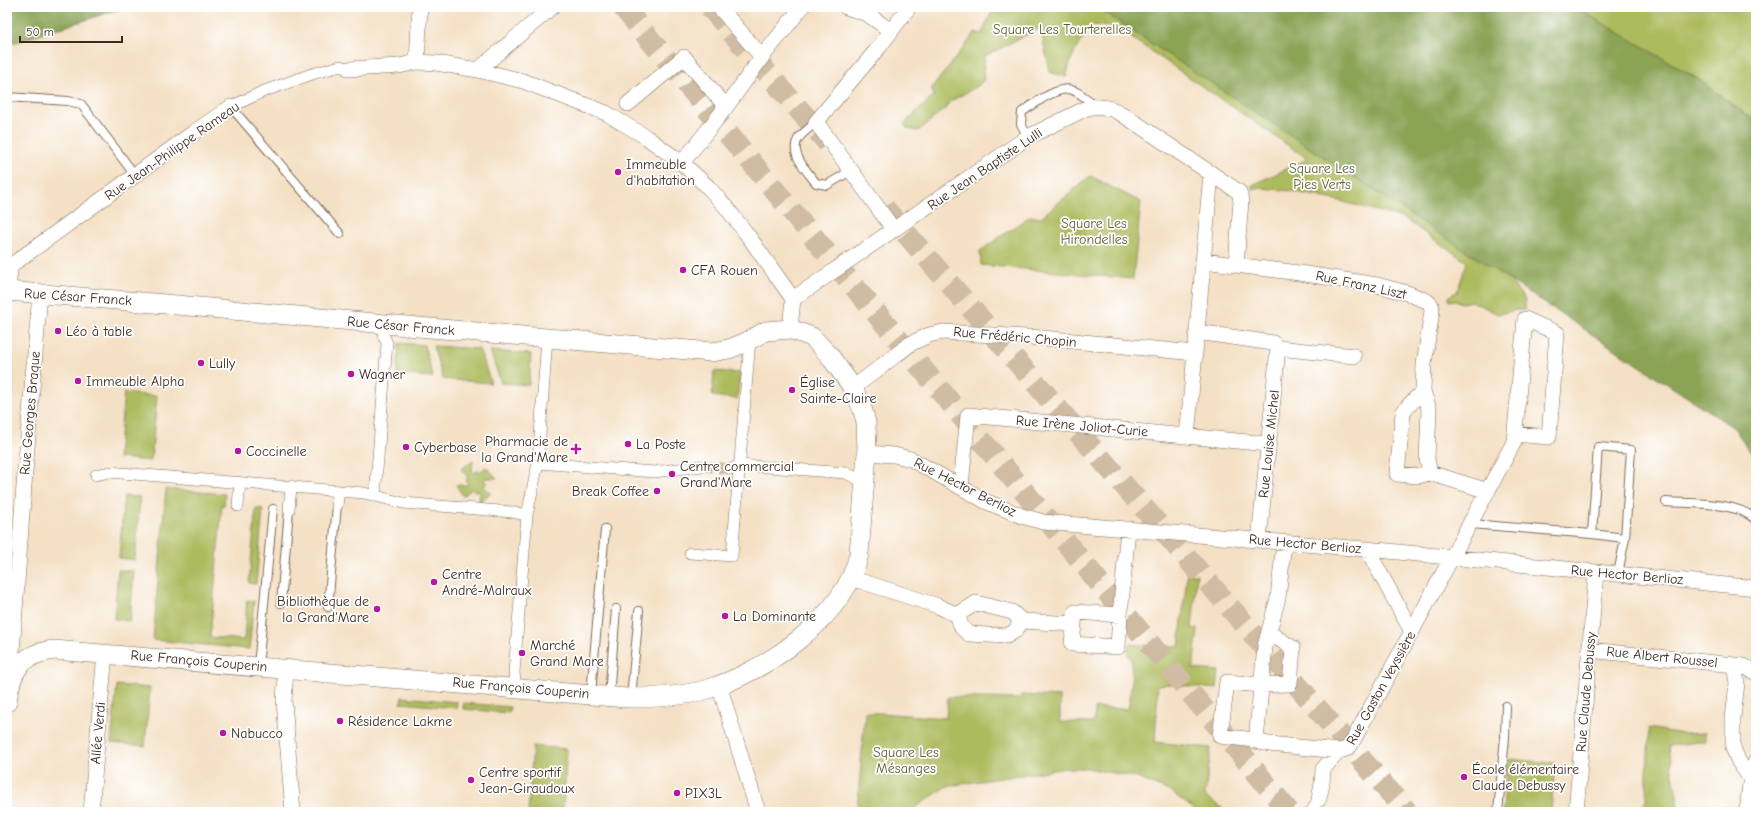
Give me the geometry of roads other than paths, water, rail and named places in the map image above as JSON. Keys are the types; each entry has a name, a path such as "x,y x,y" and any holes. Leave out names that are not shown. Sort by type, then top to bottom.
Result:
{"street":[{"path":"417,62 420,7"},
{"path":"478,70 552,7"},
{"path":"719,7 762,57"},
{"path":"682,163 726,107 762,57 802,7"},
{"path":"846,7 870,10 891,31"},
{"path":"894,230 816,122 891,31 908,7"},
{"path":"628,104 684,57 726,107"},
{"name":"Rue Jean-Philippe Rameau","path":"7,291 10,269 13,264 231,107 262,92 312,74 340,66 350,69 400,66 417,62 436,63 478,70 523,81 606,113 646,137 682,163 708,187 726,207 793,299"},
{"path":"1096,106 1112,109 1122,114 1236,189 1241,195 1236,265"},
{"name":"Rue Jean Baptiste Lulli","path":"793,299 1028,137 1087,108 1096,106"},
{"path":"1187,436 1211,173"},
{"name":"Rue Franz Liszt","path":"1204,262 1356,281 1407,293 1427,301 1431,305 1432,311 1424,364 1422,391 1429,409 1427,459 1430,473"},
{"name":"Rue César Franck","path":"7,291 177,304 418,327 712,352 729,349 766,331 790,329"},
{"name":"Rue Georges Braque","path":"15,654 25,472 40,294"},
{"path":"793,299 790,329 804,333 818,342 853,388 862,408 866,422 868,453"},
{"name":"Rue Gaston Veyssière","path":"1311,812 1319,799 1323,769 1338,751 1346,749 1350,746 1453,558 1514,442 1525,319 1557,333 1550,429 1549,437 1515,434"},
{"name":"Rue Frédéric Chopin","path":"853,388 910,344 929,335 943,332 956,331 1195,353"},
{"path":"1197,332 1273,343 1278,348 1354,356"},
{"path":"375,496 387,343 383,334"},
{"path":"515,682 514,672 527,515 538,463 547,338"},
{"path":"690,553 732,556 735,467 750,340"},
{"name":"Rue Louise Michel","path":"1259,540 1278,348"},
{"path":"1422,391 1403,412 1397,474 1418,476 1430,473 1488,490"},
{"name":"Rue Irène Joliot-Curie","path":"961,486 968,415 1268,444"},
{"name":"Rue François Couperin","path":"15,654 34,654 54,650 105,653 631,698 666,698 719,685 765,664 822,618 851,578 856,568 859,554 868,453"},
{"name":"Rue Hector Berlioz","path":"868,453 894,455 911,459 987,502 1022,516 1043,522 1259,540 1756,588"},
{"path":"538,463 654,472 702,466"},
{"path":"735,467 846,472 856,478"},
{"path":"96,475 109,472 339,490 364,493 403,503 512,512 527,515"},
{"path":"238,506 240,482"},
{"path":"289,510 291,486"},
{"path":"337,505 339,490"},
{"path":"1120,615 1075,612 1072,644 1118,647 1128,529"},
{"path":"1256,741 1262,698 1261,685 1265,646 1278,598 1284,543"},
{"path":"1367,550 1412,632"},
{"name":"Rue Claude Debussy","path":"1576,812 1596,573"},
{"path":"851,578 938,606 957,615 962,628 969,634 1007,636 1015,631 1022,621"},
{"path":"957,615 976,602 1012,612 1022,621 1074,624"},
{"path":"1269,633 1293,648 1290,684 1261,685 1227,682 1220,736 1338,751"},
{"name":"Rue Albert Roussel","path":"1590,650 1744,666 1756,673"},
{"name":"Allée Verdi","path":"91,812 105,653"},
{"path":"7,702 10,682 15,672 15,654"},
{"name":"Rue Albert Roussel","path":"1734,665 1737,683 1733,718 1733,748 1739,762 1750,778"},
{"path":"286,669 284,701 293,812"},
{"path":"719,685 758,812"},
{"path":"1747,812 1750,778 1756,762"}],"lane":[{"path":"1028,137 1021,124 1022,112 1057,90 1066,88 1081,94 1096,106"},
{"path":"7,97 61,100 81,104 135,175"},
{"path":"231,107 340,234"},
{"path":"816,122 798,140 795,150 800,162 816,183 827,185 852,170"},
{"path":"1592,534 1598,447 1631,450 1624,538 1618,574"},
{"path":"1666,502 1734,507 1746,512 1756,520"},
{"path":"328,607 337,505"},
{"path":"258,667 272,509"},
{"path":"281,603 289,510"},
{"path":"1471,524 1624,538"},
{"path":"600,695 605,529"},
{"path":"600,695 616,609"},
{"path":"631,698 639,611"},
{"path":"1498,812 1505,737 1506,706"}],"tunnel":[{"path":"623,7 1289,812"},
{"path":"710,7 828,143"},
{"path":"884,208 1407,812"},
{"path":"702,466 731,469"}],"place":[{"name":"Immeuble d'habitation","path":"618,172"},
{"name":"CFA Rouen","path":"683,270"},
{"name":"Léo à table","path":"58,331"},
{"name":"Lully","path":"201,363"},
{"name":"Wagner","path":"351,374"},
{"name":"Immeuble Alpha","path":"78,381"},
{"name":"Église Sainte-Claire","path":"792,390"},
{"name":"La Poste","path":"628,444"},
{"name":"Cyberbase","path":"406,447"},
{"name":"Pharmacie de la Grand'Mare","path":"576,449"},
{"name":"Coccinelle","path":"238,451"},
{"name":"Centre commercial Grand'Mare","path":"672,474"},
{"name":"Break Coffee","path":"657,491"},
{"name":"Centre André-Malraux","path":"434,582"},
{"name":"Bibliothèque de la Grand'Mare","path":"377,609"},
{"name":"La Dominante","path":"725,616"},
{"name":"Marché Grand Mare","path":"522,653"},
{"name":"Résidence Lakme","path":"340,721"},
{"name":"Nabucco","path":"223,733"},
{"name":"École élémentaire Claude Debussy","path":"1464,777"},
{"name":"Centre sportif Jean-Giraudoux","path":"471,780"},
{"name":"PIX3L","path":"677,793"}],"park label":[{"name":"Square Les Tourterelles","path":"1062,29"},
{"name":"Square Les Pies Verts","path":"1322,176"},
{"name":"Square Les Hirondelles","path":"1094,232"},
{"name":"Square Les Mésanges","path":"906,760"}]}
